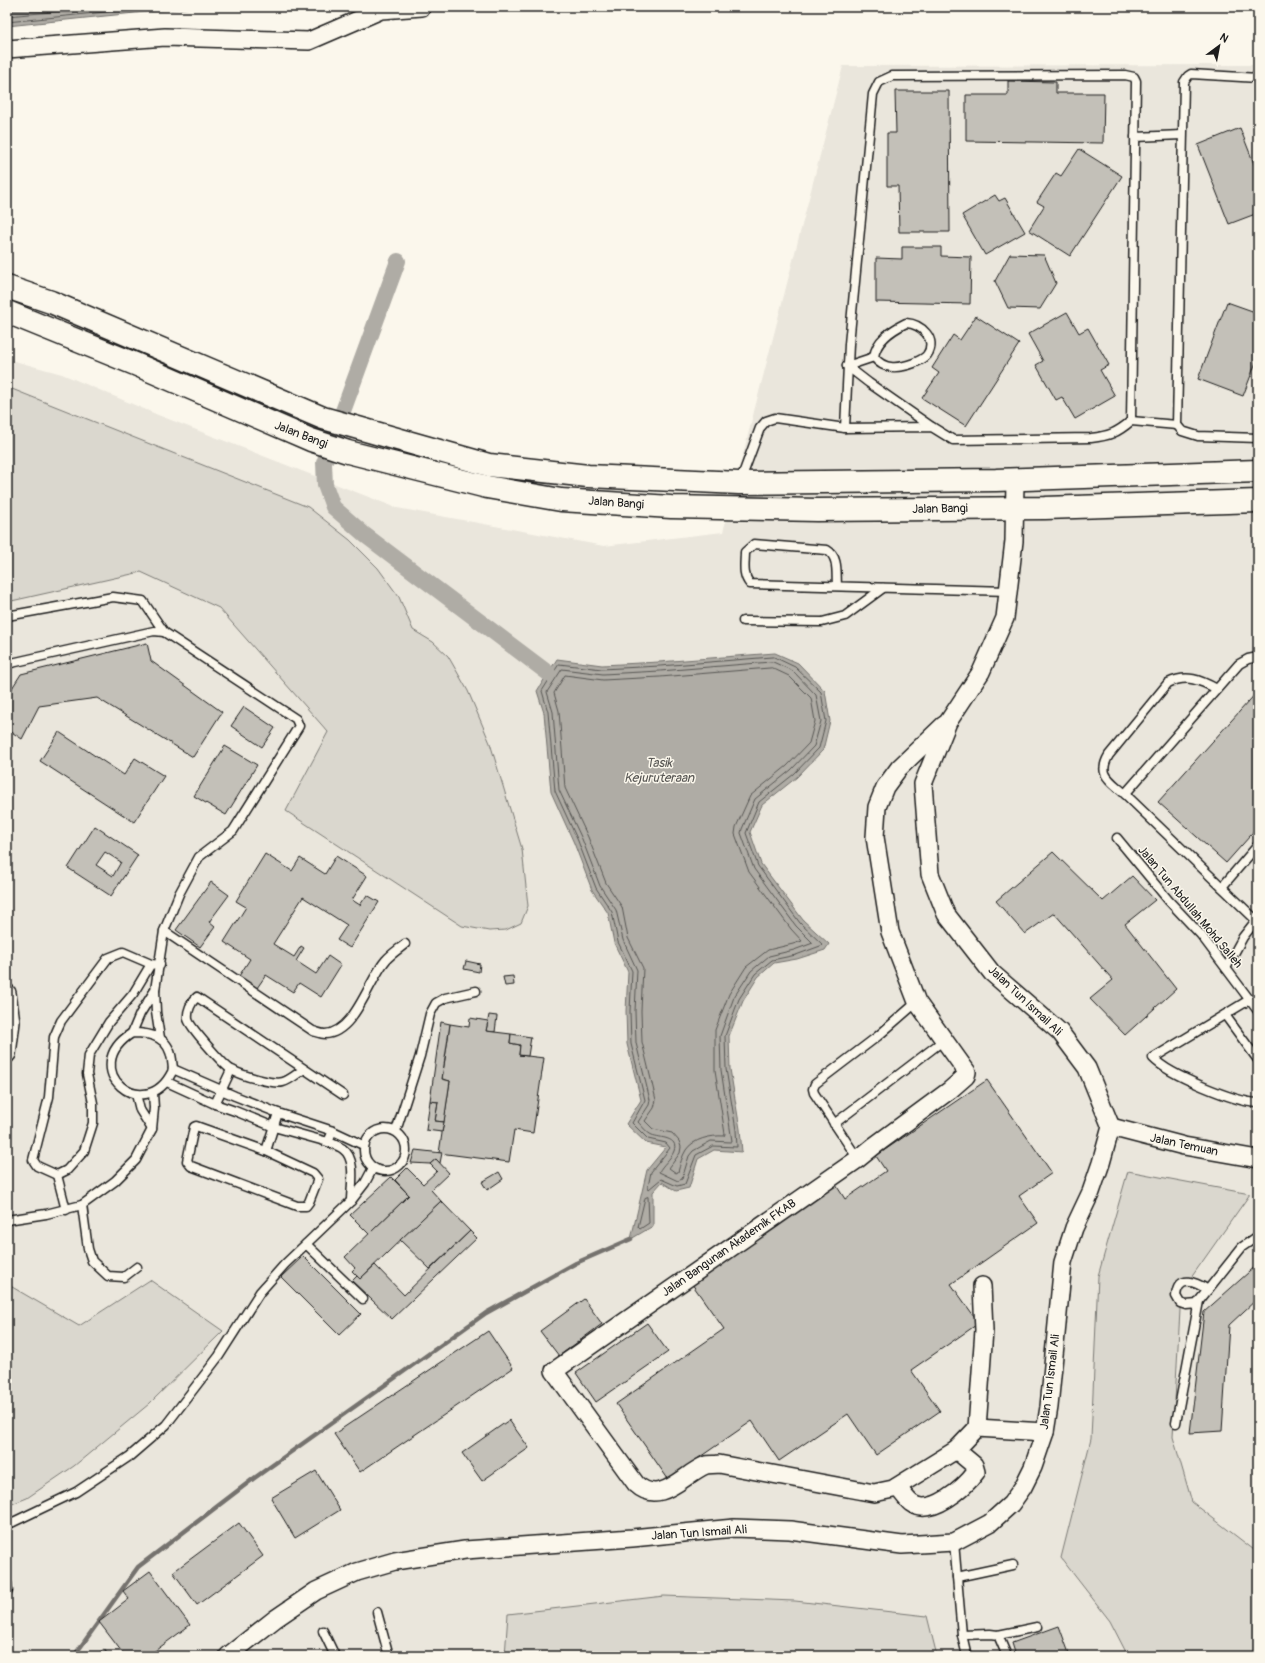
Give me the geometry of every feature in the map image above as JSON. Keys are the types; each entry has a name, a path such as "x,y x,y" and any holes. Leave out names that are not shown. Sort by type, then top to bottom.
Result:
{"main road":[{"name":"Jalan Bangi","path":"7,287 51,302 323,418 488,465 588,476 739,483 1016,480 1258,471"},
{"name":"Jalan Bangi","path":"7,312 135,364 311,440 348,452 487,487 561,500 671,507 818,510 1015,509 1258,501"}],"street":[{"path":"7,50 165,37 308,41 381,10 422,7"},
{"name":"Jalan Tun Ismail Ali","path":"228,1656 286,1611 316,1592 357,1572 395,1561 464,1550 632,1538 734,1528 790,1530 902,1545 954,1542 990,1523 1011,1504 1023,1487 1033,1467 1045,1432 1049,1407 1063,1262 1074,1228 1091,1192 1101,1164 1111,1127 1087,1068 1060,1032 992,973 946,914 930,874 923,784 948,722 982,672 1005,618 1012,568 1016,480"},
{"name":"Jalan Bangunan Akademik FKAB","path":"948,722 899,768 885,787 877,807 875,837 890,932 917,1002 967,1072 963,1080 858,1159 554,1370 636,1484 642,1490 651,1492 661,1492 707,1465 719,1464 874,1493 897,1487 956,1450 977,1428"},
{"path":"7,993 11,1022 7,1054"},
{"name":"Jalan Temuan","path":"1111,1127 1184,1146 1258,1159"},
{"path":"982,1286 984,1330 977,1428 1045,1432"},
{"path":"897,1487 912,1504 924,1507 938,1505 968,1482 976,1472 974,1465 956,1450"}],"lane":[{"path":"1258,78 1191,74 1188,76 1183,86 1177,424 1182,431 1198,436 1258,438"},
{"path":"845,428 847,366 873,94 879,82 892,76 1130,75 1134,77 1136,81 1131,421"},
{"path":"1135,137 1182,135"},
{"path":"906,323 919,326 928,336 929,349 927,356 914,363 890,368 878,362 874,357 875,351 881,341 889,333 906,323"},
{"path":"847,366 874,357"},
{"path":"847,366 932,427 953,440 1105,437 1116,433 1131,421 1177,424"},
{"path":"739,483 760,428 766,421 775,418 845,428 932,427"},
{"path":"837,586 835,558 831,552 827,550 754,544 745,552 745,579 750,584 1009,591"},
{"path":"743,621 822,622 844,616 883,588"},
{"path":"7,616 113,597 143,601 164,632 296,718 299,726 233,831 199,857 179,894 164,932 156,990 156,1012 160,1038"},
{"path":"7,664 154,631 164,632"},
{"path":"1124,794 1239,664 1248,658 1258,657"},
{"path":"1217,689 1200,680 1188,677 1176,679 1168,683 1109,755 1104,764 1104,772 1124,794 1257,919 1243,937 1226,968"},
{"name":"Jalan Tun Abdullah Mohd Salleh","path":"1117,838 1169,901 1200,935 1258,1011"},
{"path":"1222,887 1258,845"},
{"path":"164,932 313,1031 324,1034 334,1032 345,1026 362,1001 386,960 405,944"},
{"path":"57,1175 37,1166 33,1160 48,1097 54,1037 60,1021 108,958 122,952 150,964 160,965"},
{"path":"57,1175 67,1170 84,1151 93,1123 93,1103 87,1074 89,1055 109,1022 133,994 150,964"},
{"path":"132,1033 140,1014 156,990"},
{"path":"396,1131 420,1056 430,1014 436,1003 445,998 476,991"},
{"path":"304,1069 282,1083 264,1081 231,1070 194,1030 188,1021 189,1009 197,997 304,1069 342,1095"},
{"path":"1249,1000 1153,1058 1182,1077 1215,1092 1258,1103"},
{"path":"858,1159 814,1094 813,1089 815,1084 878,1036 917,1002"},
{"path":"1225,1015 1258,1060"},
{"path":"132,1033 148,1033 160,1038 171,1052 173,1069 166,1082 153,1093 136,1094 123,1089 114,1078 110,1064 113,1050 122,1039 132,1033"},
{"path":"834,1124 944,1040"},
{"path":"173,1069 278,1113 333,1131 363,1145"},
{"path":"215,1104 231,1070"},
{"path":"166,1082 215,1104 274,1127 328,1142 343,1149 349,1155 352,1170 351,1201"},
{"path":"7,1220 66,1210 82,1205 115,1181 136,1160 152,1129 154,1108 153,1093"},
{"path":"136,1094 140,1110 152,1129"},
{"path":"266,1151 278,1113"},
{"path":"196,1126 266,1151 313,1173 318,1179 306,1206 297,1206 191,1166 187,1161 194,1127 196,1126"},
{"path":"386,1128 396,1131 404,1140 406,1150 403,1161 395,1169 384,1171 373,1168 364,1158 363,1145 367,1136 376,1129 386,1128"},
{"path":"328,1142 333,1131"},
{"path":"7,1525 76,1492 130,1456 166,1425 219,1356 260,1292 285,1264 351,1201 365,1183 373,1168"},
{"path":"57,1175 66,1210"},
{"path":"82,1205 88,1249 92,1261 108,1276 124,1277 137,1267"},
{"path":"1176,1423 1198,1304 1242,1247 1258,1236"},
{"path":"306,1244 363,1299"},
{"path":"1198,1304 1186,1305 1180,1303 1176,1296 1178,1288 1186,1282 1192,1282 1208,1290"},
{"path":"954,1542 962,1635 967,1656"},
{"path":"957,1577 1013,1565"},
{"path":"377,1612 388,1656"},
{"path":"962,1635 998,1635 1037,1627"},
{"path":"323,1631 335,1656"},
{"path":"998,1635 1006,1656"}],"shaded area":[{"path":"1258,65 1258,1656 7,1656 7,359 62,374 158,415 397,508 604,546 723,532 843,66"},
{"path":"7,387 308,507 350,540 378,568 399,597 413,630 433,642 448,656 468,691 490,743 522,849 528,906 521,923 506,930 489,931 462,926 286,811 328,732 219,608 141,572 7,602"},
{"path":"1128,1171 1250,1194 1181,1292 1173,1437 1192,1502 1258,1553 1258,1656 1128,1656 1110,1621 1061,1558 1091,1439 1098,1276"},
{"path":"150,1280 223,1331 149,1404 74,1466 27,1498 7,1506 7,1284 79,1326"},
{"path":"664,1596 795,1601 927,1616 937,1656 505,1656 508,1614"}],"water":[{"path":"7,7 194,7 7,26"},
{"name":"Tasik Kejuruteraan","path":"775,653 798,663 825,691 830,721 823,750 797,777 762,805 750,832 761,864 803,920 829,944 825,950 797,959 774,963 758,977 743,1001 729,1036 730,1069 740,1129 742,1152 714,1150 698,1159 689,1188 676,1191 662,1182 653,1192 653,1226 631,1239 647,1170 666,1147 646,1143 626,1124 641,1100 627,1044 626,1011 628,972 614,943 608,913 592,890 574,843 551,792 544,713 537,691 557,659 602,665"}],"building":[{"path":"1008,81 1056,82 1056,93 1104,93 1103,143 966,141 966,95 1008,95"},
{"path":"895,91 949,91 950,232 899,232 898,186 887,186 887,133 896,133"},
{"path":"1240,128 1258,174 1258,213 1229,224 1198,145"},
{"path":"1079,149 1122,176 1070,256 1029,230 1044,206 1037,202 1056,173 1061,176"},
{"path":"995,195 999,201 1005,198 1025,232 985,255 962,215"},
{"path":"902,247 941,247 941,256 971,257 970,304 876,302 876,258 902,259"},
{"path":"1010,254 1044,255 1056,283 1040,309 1008,308 995,281"},
{"path":"1227,302 1258,313 1258,357 1243,396 1198,379"},
{"path":"1067,312 1079,333 1088,328 1109,365 1100,370 1115,396 1075,419 1062,397 1056,400 1036,365 1043,361 1028,334"},
{"path":"976,316 1019,344 966,426 922,398 939,373 932,368 953,335 960,340"},
{"path":"147,643 151,661 222,712 193,757 97,698 39,706 22,739 7,729 7,696 21,674"},
{"path":"1258,691 1258,827 1226,863 1158,802"},
{"path":"244,707 275,728 262,747 231,726"},
{"path":"59,732 124,775 135,758 164,776 134,822 40,761"},
{"path":"225,746 257,765 226,815 194,796"},
{"path":"95,826 138,855 111,896 68,868","holes":["105,852 121,862 113,876 96,865"]},
{"path":"1053,852 1103,901 1132,876 1155,900 1125,924 1176,989 1125,1035 1090,999 1113,980 1054,913 1025,934 996,901"},
{"path":"265,854 292,871 300,858 325,874 336,856 367,876 352,900 360,905 367,895 379,902 350,948 337,940 347,925 303,897 273,944 294,957 301,946 304,948 296,961 316,974 328,956 341,965 321,997 299,983 293,992 266,975 257,988 239,976 250,959 224,942 246,907 236,901"},
{"path":"211,882 229,895 209,922 215,927 200,947 176,930"},
{"path":"466,961 480,964 479,972 464,969"},
{"path":"513,976 514,985 505,986 503,977"},
{"path":"489,1015 497,1016 495,1032 486,1031"},
{"path":"470,1018 488,1021 486,1031 511,1034 510,1043 520,1045 519,1055 544,1058 533,1133 514,1130 509,1162 439,1153 450,1081 442,1079 450,1024 469,1027"},
{"path":"441,1022 450,1024 442,1079 450,1081 444,1122 435,1121 438,1102 430,1101"},
{"path":"511,1034 531,1037 528,1056 519,1055 520,1045 510,1043"},
{"path":"987,1080 1052,1173 1019,1196 1038,1223 951,1284 979,1323 911,1370 940,1411 876,1455 848,1414 779,1461 752,1421 668,1479 616,1404 724,1329 692,1284 836,1185 845,1199 886,1171 876,1156"},
{"path":"430,1101 438,1102 435,1121 444,1122 442,1132 426,1130"},
{"path":"415,1150 442,1153 440,1163 436,1159 430,1164 411,1163"},
{"path":"436,1159 449,1173 431,1190 441,1201 360,1279 352,1271 355,1268 345,1257 409,1195 395,1180 407,1168 423,1184 437,1171 430,1164"},
{"path":"499,1172 503,1179 487,1190 482,1182"},
{"path":"391,1177 409,1195 369,1234 350,1215"},
{"path":"441,1201 470,1231 430,1269 400,1240"},
{"path":"470,1231 477,1238 392,1319 352,1281 357,1276 360,1279 375,1265 404,1295"},
{"path":"303,1256 361,1314 339,1335 281,1277"},
{"path":"1258,1264 1258,1298 1229,1325 1222,1431 1190,1433 1204,1312"},
{"path":"584,1299 602,1324 559,1356 540,1331"},
{"path":"647,1323 668,1352 596,1402 576,1373"},
{"path":"488,1331 513,1368 360,1472 334,1434"},
{"path":"509,1420 529,1448 482,1481 462,1453"},
{"path":"316,1471 340,1510 295,1538 271,1498"},
{"path":"239,1523 263,1556 197,1605 173,1572"},
{"path":"150,1571 190,1625 148,1656 125,1656 99,1622 129,1599 123,1591"},
{"path":"1059,1626 1070,1656 1016,1656 1012,1643"},
{"path":"104,1649 109,1656 95,1656"}],"waterway":[{"path":"398,261 324,463 325,485 333,507 365,535 548,673"},
{"path":"74,1656 138,1567 253,1479 486,1313 576,1263 631,1239"}]}
